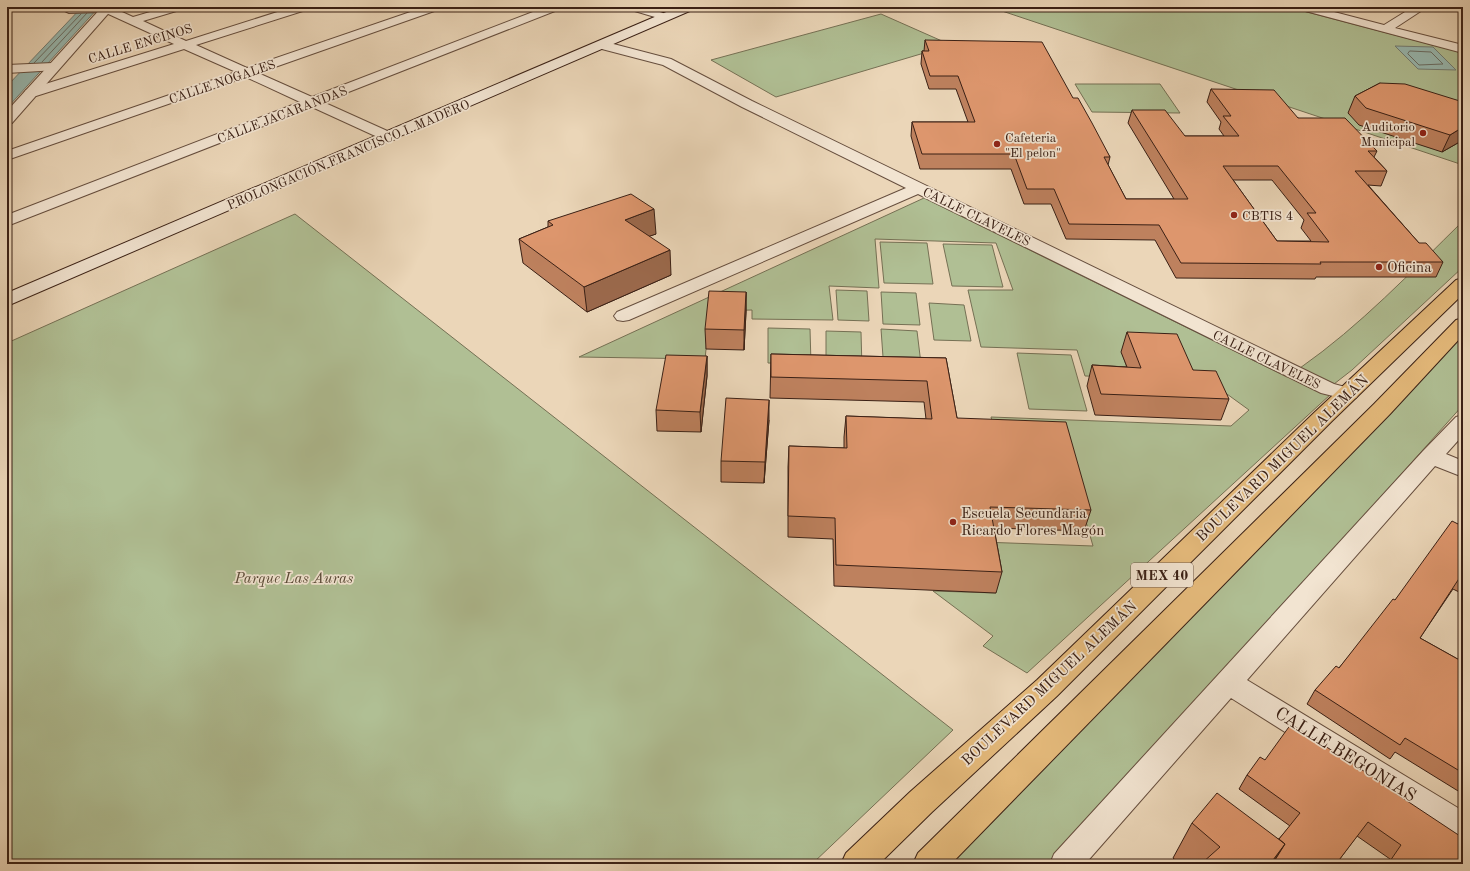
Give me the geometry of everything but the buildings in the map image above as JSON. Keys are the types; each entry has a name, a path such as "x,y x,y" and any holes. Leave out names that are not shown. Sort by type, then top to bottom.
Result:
{"main road":[{"name":"PROLONGACIÓN FRANCISCO I. MADERO","path":"7,300 389,137 688,7"},
{"path":"7,120 31,93 48,67 105,8"},
{"name":"BOULEVARD MIGUEL ALEMÁN","path":"857,864 921,802 1047,688 1324,416 1349,394 1463,284"},
{"name":"MEX 40","path":"929,864 1382,409 1463,324"}],"street":[{"path":"132,21 179,7"},
{"name":"CALLE ENCINOS","path":"31,93 305,7"},
{"name":"CALLE NOGALES","path":"7,156 436,7"},
{"name":"CALLE JACARANDAS","path":"7,221 556,7"},
{"path":"632,7 665,17"},
{"path":"1302,7 1463,49"},
{"path":"1385,29 1421,7"},
{"path":"75,10 105,8 389,137"},
{"name":"CALLE CLAVELES","path":"602,45 667,62 918,188 1328,389 1349,394"},
{"path":"7,69 48,67"},
{"path":"623,316 918,188"},
{"path":"1065,864 1463,422"},
{"path":"1431,456 1463,470"},
{"name":"CALLE BEGONIAS","path":"1228,682 1463,826"}],"green space":[{"path":"990,7 1288,7 1463,53 1463,165"},
{"path":"881,14 951,45 776,97 711,60"},
{"path":"1075,84 1160,84 1180,113 1092,112"},
{"path":"924,198 1287,377 1290,375 1331,394 1027,673 983,646 993,636 933,591 996,593 953,541 1093,546 1063,441 997,439 991,417 1231,426 1249,410 1209,381 1122,353 1130,377 1085,376 1077,350 981,347 968,290 1013,290 996,243 875,239 879,288 829,286 833,320 752,319 752,310 710,311 705,359 579,357"},
{"name":"Parque Las Auras","path":"295,214 953,730 812,864 7,864 7,343"},
{"path":"1463,221 1463,267 1352,370 1334,384 1300,368 1322,352 1364,316"},
{"path":"880,242 927,243 933,284 884,283"},
{"path":"943,244 992,245 1003,287 952,286"},
{"path":"836,290 867,291 869,321 838,320"},
{"path":"881,292 916,293 920,325 883,324"},
{"path":"929,303 964,305 971,341 934,340"},
{"path":"768,328 810,329 811,364 768,363"},
{"path":"881,329 917,331 922,372 884,371"},
{"path":"826,331 861,332 862,369 826,367"},
{"path":"1463,335 1463,405 1053,864 944,864"},
{"path":"1017,353 1071,355 1087,411 1029,409"}],"water":[{"path":"82,7 99,7 7,108 7,86"},
{"path":"1395,46 1433,47 1456,70 1418,69"}],"place":[{"name":"Auditorio Municipal","path":"1423,133"},
{"name":"Cafeteria \"El pelon\"","path":"997,144"},
{"name":"CBTIS 4","path":"1234,215"},
{"name":"Oficina","path":"1379,267"},
{"name":"Escuela Secundaria Ricardo Flores Magón","path":"953,522"}]}
